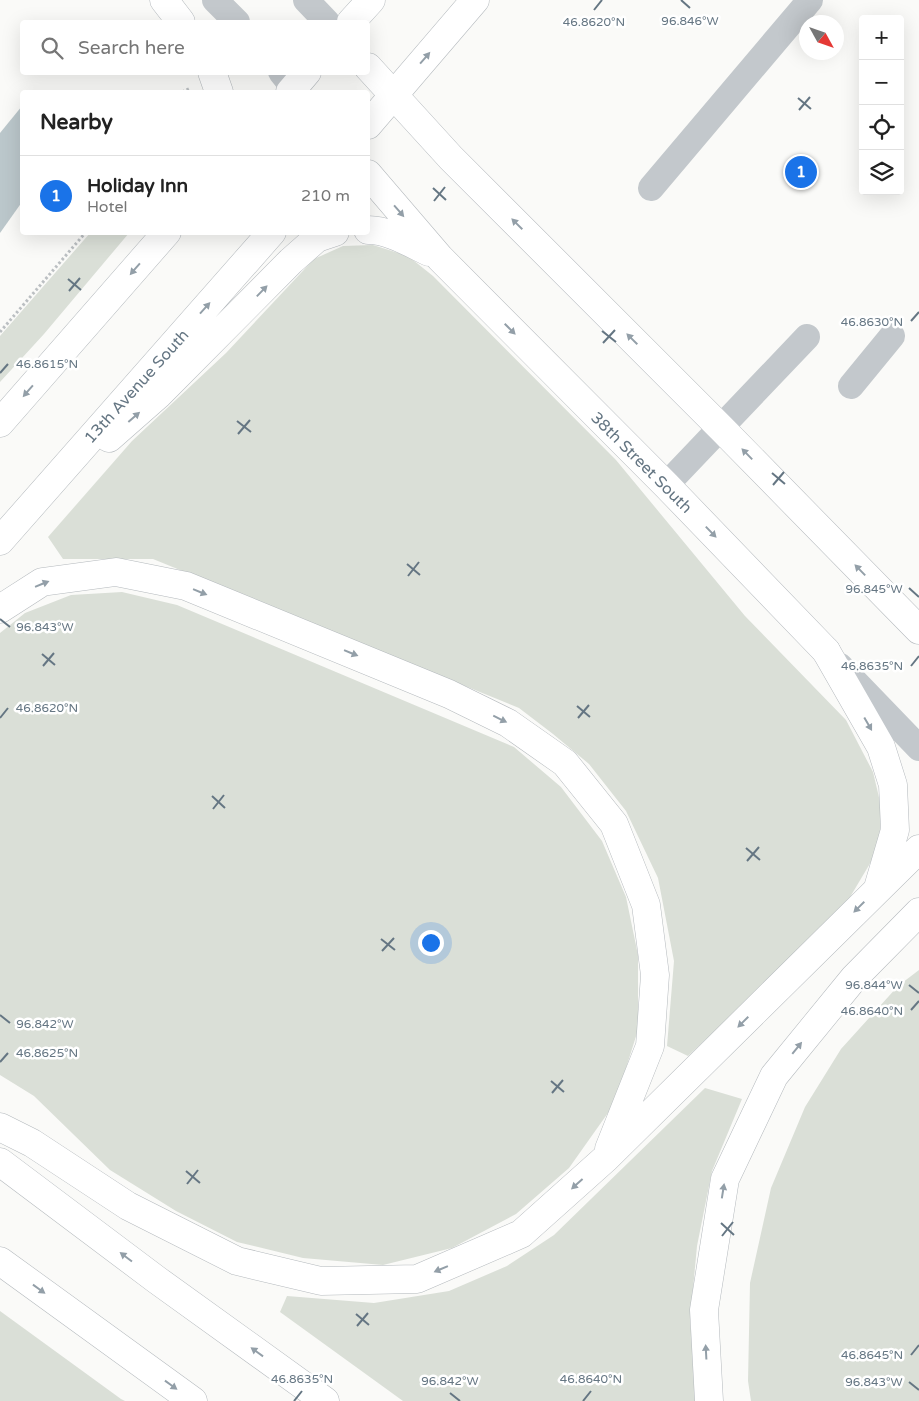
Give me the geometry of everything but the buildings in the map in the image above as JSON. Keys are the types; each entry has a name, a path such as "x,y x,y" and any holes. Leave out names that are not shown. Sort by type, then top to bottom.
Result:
{"main road":[{"path":"164,0 179,20"},
{"path":"353,20 371,0"},
{"path":"370,123 475,0"},
{"path":"370,69 451,158 721,428 919,630"},
{"path":"213,75 217,90"},
{"name":"38th Street South","path":"370,176 440,258 666,485 826,651"},
{"path":"370,230 397,236 440,258"},
{"path":"0,423 164,235"},
{"name":"13th Avenue South","path":"0,541 269,235"},
{"path":"31,506 159,394 298,255 317,238 326,235"},
{"path":"0,609 42,582 116,572 186,586 449,694 508,722 565,763 614,824 646,905 655,974 650,1046 606,1158"},
{"path":"826,651 881,747 893,786 895,830 878,888"},
{"path":"0,1127 32,1143 128,1206 237,1261 321,1281 418,1279 521,1234 606,1158 919,849"},
{"path":"709,1401 704,1310 725,1179 774,1076 854,978 919,912"},
{"path":"854,978 919,937"},
{"path":"0,1162 157,1280 325,1401"},
{"path":"0,1260 194,1401"}],"street":[{"path":"216,0 235,20"},
{"path":"306,0 325,20"},
{"path":"651,188 810,0"},
{"path":"850,386 892,336"},
{"path":"666,485 807,337"},
{"name":"38th Street South","path":"826,651 919,748"}],"path":[{"path":"0,332 83,235"}],"shaded area":[{"path":"20,108 20,205 0,233 0,133"},
{"path":"88,235 127,235 44,334 0,382 0,336"},
{"path":"373,245 408,256 433,276 616,460 745,616 846,720 873,772 882,810 878,850 840,914 688,1056 667,1046 674,961 658,878 626,811 589,764 553,734 519,708 153,559 63,559 48,537 132,441 226,353 314,259 343,246"},
{"path":"122,592 177,605 514,747 561,787 602,841 626,897 638,955 638,1030 615,1103 569,1168 516,1214 452,1248 383,1265 303,1258 237,1242 176,1211 110,1170 34,1096 0,1075 0,633 25,613 71,595"},
{"path":"919,970 919,1401 751,1401 748,1381 750,1283 771,1188 805,1107 841,1049 898,986"},
{"path":"705,1088 742,1099 712,1171 697,1246 690,1321 698,1401 403,1401 280,1312 287,1296 374,1303 449,1291 507,1266 554,1235"},
{"path":"0,1311 121,1399 125,1401 0,1401"}],"place":[{"name":"Holiday Inn","path":"801,172"}]}
